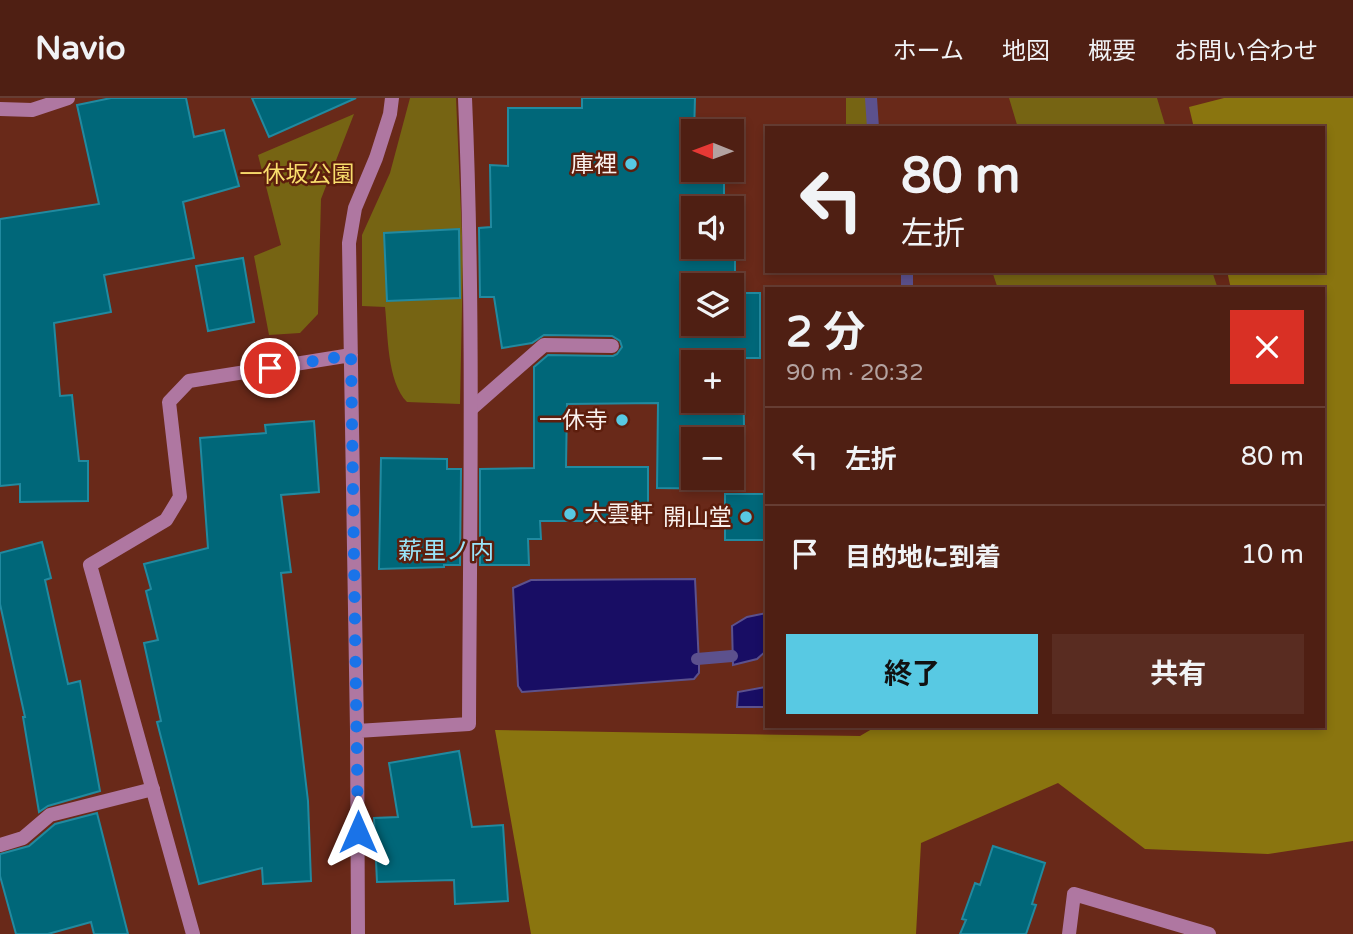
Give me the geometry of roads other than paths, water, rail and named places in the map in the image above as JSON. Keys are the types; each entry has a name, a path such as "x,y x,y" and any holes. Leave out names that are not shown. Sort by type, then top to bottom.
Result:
{"street":[{"path":"0,109 32,110 68,98"},
{"path":"358,934 349,243 355,208 376,158 390,114 392,98"},
{"path":"357,731 469,724 471,410 469,182 465,98"},
{"path":"471,410 544,345 612,346"},
{"path":"193,934 90,565 166,520 180,497 169,402 189,381 351,355"},
{"path":"0,845 23,838 50,816 153,789"},
{"path":"1069,934 1074,894 1209,934"}],"waterway":[{"path":"871,98 873,126"},
{"path":"907,273 907,287"},
{"path":"697,659 732,656"}],"place":[{"name":"庫裡","path":"631,164"},
{"name":"一休寺","path":"622,420"},
{"name":"大雲軒","path":"570,514"},
{"name":"開山堂","path":"746,517"}],"district":[{"name":"薪里ノ内","path":"446,551"}],"park label":[{"name":"一休坂公園","path":"297,174"}]}
